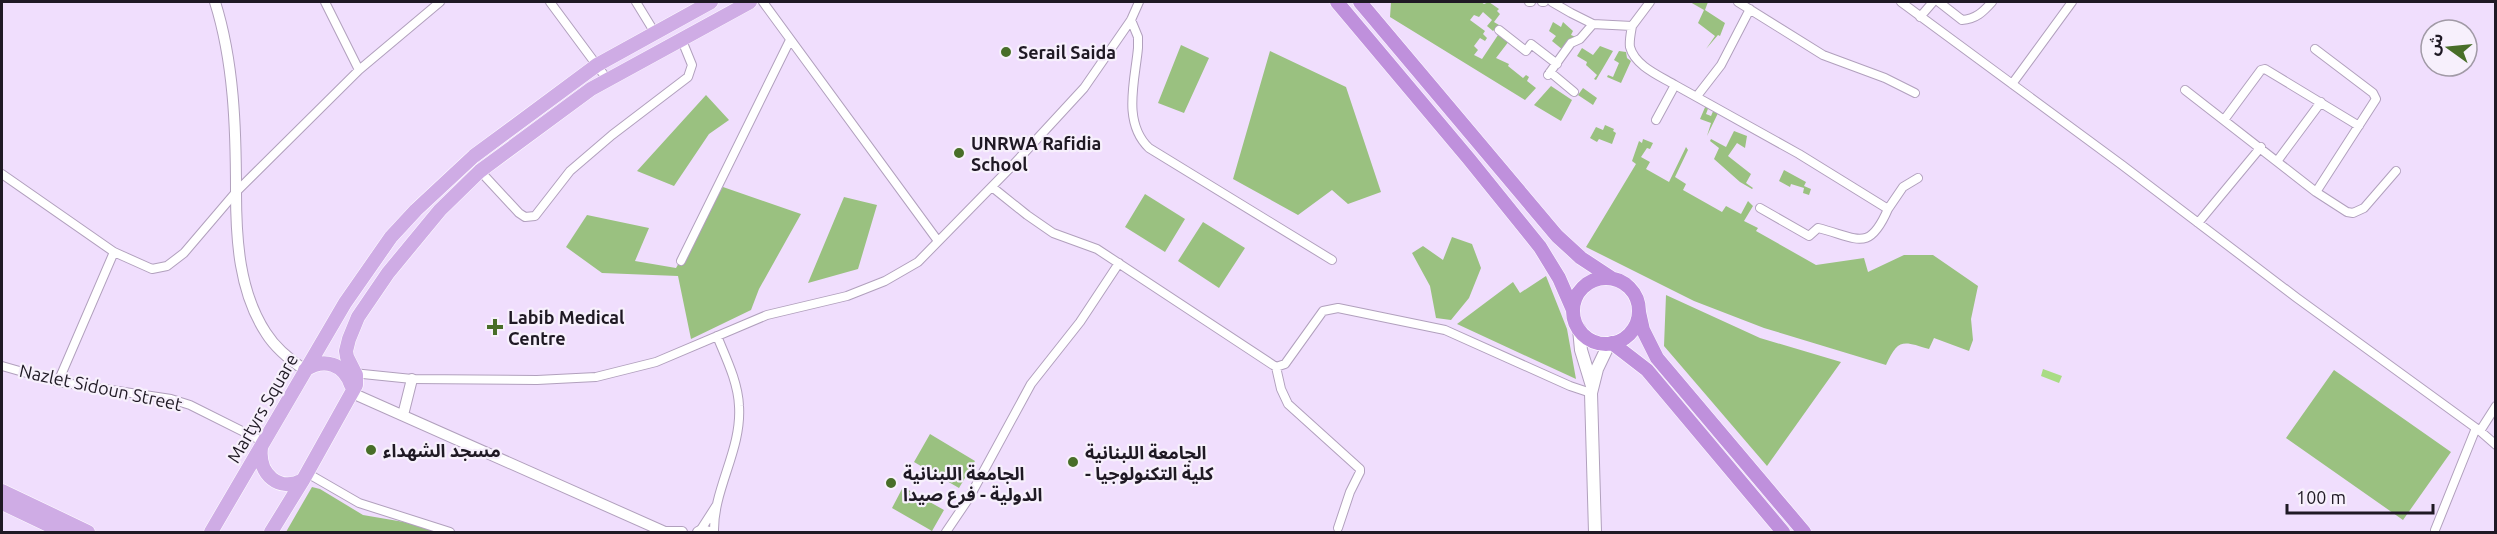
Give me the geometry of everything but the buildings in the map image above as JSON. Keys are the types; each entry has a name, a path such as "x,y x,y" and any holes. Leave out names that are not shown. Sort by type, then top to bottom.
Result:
{"highway":[{"path":"1337,2 1540,247 1559,278 1579,329 1594,342 1611,343 1630,333 1636,324 1639,312"},
{"path":"1360,2 1557,236 1581,258 1613,279 1624,283 1632,291 1637,301 1642,330 1658,358 1804,532"},
{"path":"1573,310 1579,292 1586,285 1604,278 1613,279"},
{"path":"1611,343 1647,370 1783,532"}],"main road":[{"name":"Martyrs Square","path":"212,532 345,303 392,237 442,184 507,130 597,65 711,2"},
{"path":"351,374 346,351 358,317 388,273 440,210 480,171 608,79 750,2"},
{"path":"1579,329 1581,350 1591,389 1594,532"},
{"path":"1591,389 1611,343"},
{"path":"271,532 352,393 357,380 336,366 324,363 305,370"},
{"path":"263,445 261,465 270,478 284,484 294,484 305,476"},
{"path":"2,491 88,532"},
{"path":"2,503 63,532"}],"street":[{"path":"215,2 231,76 235,218 240,260 256,313 266,334 280,350 305,370"},
{"path":"325,2 359,70"},
{"path":"2,174 114,252 152,269 167,266 184,253 236,192 359,70 440,2"},
{"path":"550,2 608,79"},
{"path":"636,2 655,33"},
{"path":"763,2 938,241"},
{"path":"351,374 412,379 537,380 596,377 656,362 766,315 847,296 885,281 918,262 1084,88 1131,20 1139,2"},
{"path":"1552,2 1593,24 1632,27"},
{"path":"1650,2 1632,27 1630,47 1644,66 1800,154 1888,209"},
{"path":"1737,2 1823,54 1885,78 1915,93"},
{"path":"1901,2 2297,298 2478,429 2496,445"},
{"path":"1920,17 1933,2"},
{"path":"1939,2 1962,20 1972,19 1992,2"},
{"path":"2012,84 2072,2"},
{"path":"1697,96 1720,65 1750,9"},
{"path":"1131,20 1138,37 1133,116 1137,133 1143,142 1149,148 1332,260"},
{"path":"1574,92 1549,74 1571,43 1580,39 1593,24"},
{"path":"1499,30 1526,51 1531,44 1557,64"},
{"path":"480,171 519,213 525,217 535,216 570,171 612,135 688,77 692,65 681,38"},
{"path":"681,261 790,40"},
{"path":"2314,49 2375,96 2359,126 2316,192"},
{"path":"2224,120 2261,70 2265,69 2359,126"},
{"path":"1656,120 1675,85"},
{"path":"2185,90 2340,209 2353,213 2364,208 2396,171"},
{"path":"2278,160 2321,102"},
{"path":"2198,223 2260,147"},
{"path":"1760,208 1809,236 1818,228 1864,239 1873,236 1880,229 1888,209 1903,187 1918,178"},
{"path":"992,186 1053,233 1097,249 1276,367 1281,389 1288,404 1360,468 1338,528"},
{"path":"58,382 114,252"},
{"path":"946,532 969,498 1031,384 1080,322 1119,263"},
{"path":"1276,367 1285,364 1323,311 1338,308 1445,330 1570,386 1591,389"},
{"path":"702,532 716,506 735,442 740,408 731,372 717,336"},
{"name":"Nazlet Sidoun Street","path":"2,366 58,382 171,399 190,405 263,445"},
{"path":"404,415 412,379"},
{"path":"352,393 664,532 682,532"},
{"path":"2435,530 2478,429 2496,406"},
{"path":"305,476 359,503 450,532"},
{"path":"714,532 716,506"}],"shaded area":[{"path":"1391,2 1481,2 1484,4 1489,2 1499,9 1497,11 1500,14 1494,22 1499,25 1493,31 1487,26 1492,20 1483,12 1479,17 1474,15 1470,20 1485,31 1483,34 1487,38 1485,41 1480,38 1474,46 1478,50 1474,55 1482,59 1498,35 1509,41 1496,58 1509,64 1508,66 1523,78 1526,75 1529,77 1527,81 1536,88 1525,100 1390,17"},
{"path":"1690,2 1708,2 1705,10 1725,23 1720,36 1718,35 1706,49 1715,36 1698,23 1704,10"},
{"path":"1553,22 1561,27 1563,22 1573,31 1571,35 1578,38 1563,50 1552,41 1556,36 1549,31"},
{"path":"1181,45 1209,58 1184,113 1158,103"},
{"path":"1600,46 1613,51 1596,80 1594,79 1597,75 1586,65 1587,62 1577,56 1582,48 1593,55"},
{"path":"1270,51 1346,87 1381,192 1348,204 1332,190 1298,215 1233,179"},
{"path":"1619,51 1626,52 1627,58 1631,61 1621,83 1607,77 1608,75 1613,77 1619,63 1614,60"},
{"path":"1551,86 1572,100 1561,121 1534,105"},
{"path":"1583,88 1597,98 1593,105 1578,95"},
{"path":"706,95 729,120 709,134 674,186 637,171"},
{"path":"1706,105 1709,106 1706,114 1711,116 1714,109 1719,111 1707,136 1711,123 1700,119"},
{"path":"1605,125 1614,129 1616,133 1612,144 1599,139 1597,142 1590,138 1596,127 1603,130"},
{"path":"1734,131 1747,136 1745,148 1737,143 1728,156 1751,174 1746,183 1752,189 1740,182 1714,159 1719,148 1710,141 1711,139 1726,147"},
{"path":"1643,139 1653,143 1641,157 1650,162 1646,169 1669,182 1686,147 1688,150 1675,177 1686,184 1683,190 1722,212 1726,206 1741,214 1748,201 1753,206 1744,221 1758,228 1756,231 1816,265 1864,258 1868,272 1904,255 1933,255 1978,286 1971,319 1973,340 1969,351 1934,338 1929,349 1907,343 1898,346 1886,365 1764,328 1694,301 1586,247 1636,164 1632,161 1639,141 1642,143"},
{"path":"1784,170 1806,182 1804,186 1811,189 1809,195 1803,193 1804,188 1791,184 1790,187 1779,181"},
{"path":"723,187 801,214 759,289 751,310 691,339 678,276 602,273 566,247 587,215 649,228 635,261 676,268"},
{"path":"1145,194 1185,219 1165,252 1125,227"},
{"path":"844,197 877,205 858,269 808,283"},
{"path":"1203,222 1245,248 1219,288 1178,261"},
{"path":"1452,237 1472,244 1481,268 1469,298 1451,320 1436,318 1430,286 1412,253 1423,246 1443,260"},
{"path":"1546,276 1567,329 1576,379 1457,324 1513,282 1520,293"},
{"path":"1666,295 1760,338 1841,362 1767,466 1664,346"},
{"path":"2043,369 2062,376 2059,383 2041,376"},
{"path":"2334,370 2451,452 2403,520 2286,438"},
{"path":"930,434 975,461 959,488 914,462"},
{"path":"312,487 320,489 363,515 404,522 436,532 286,532"},
{"path":"903,487 944,510 932,531 892,508"}],"place":[{"name":"Serail Saida","path":"1006,52"},
{"name":"UNRWA Rafidia School","path":"959,153"},
{"name":"Labib Medical Centre","path":"495,327"},
{"name":"مسجد الشهداء","path":"371,450"},
{"name":"الجامعة اللبنانية - كلية التكنولوجيا","path":"1073,462"},
{"name":"الجامعة اللبنانية الدولية - فرع صيدا","path":"891,483"}]}
